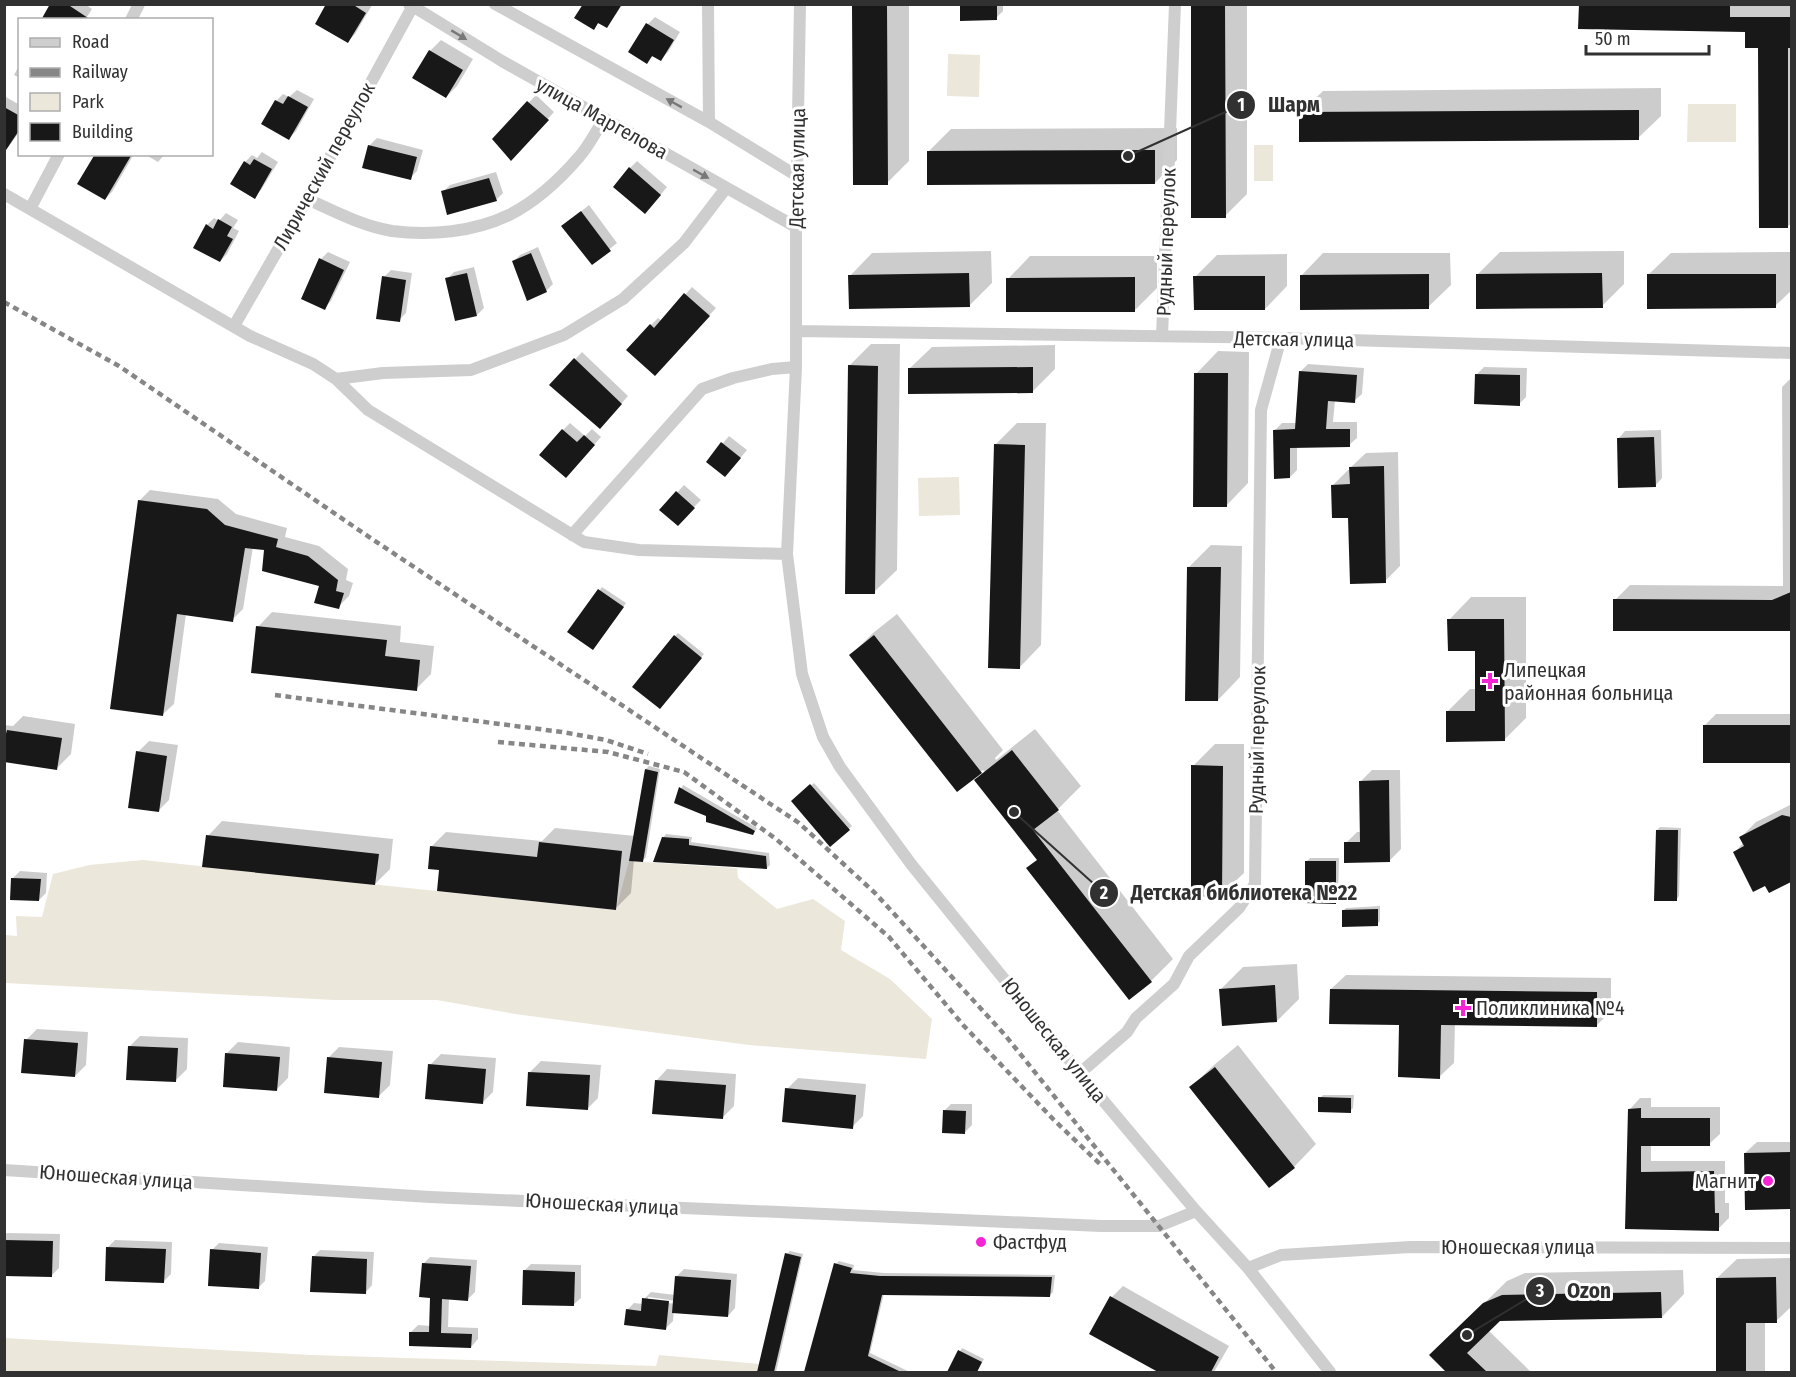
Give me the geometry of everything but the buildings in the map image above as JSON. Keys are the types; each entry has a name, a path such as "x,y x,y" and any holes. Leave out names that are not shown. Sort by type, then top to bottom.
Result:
{"street":[{"path":"132,18 139,4"},
{"path":"495,4 709,122 797,176"},
{"path":"708,4 709,122"},
{"name":"Детская улица","path":"797,648 788,554 797,331 796,227 800,4"},
{"name":"Рудный переулок","path":"1162,336 1175,4"},
{"name":"улица Маргелова","path":"412,5 510,66 796,227"},
{"name":"Лирический переулок","path":"234,326 307,199 412,5"},
{"path":"307,199 353,220 391,230 429,233 471,228 508,215 543,192 580,156 604,119"},
{"path":"30,209 58,156"},
{"path":"336,379 383,373 471,370 564,335 627,294 684,243 726,188"},
{"path":"4,194 250,336 313,364 336,379 368,410 584,542 639,550 788,554"},
{"name":"Детская улица","path":"797,331 1281,338 1791,353"},
{"name":"Рудный переулок","path":"1080,1073 1127,1032 1136,1018 1174,984 1189,956 1239,908 1255,884 1261,410 1281,338"},
{"path":"572,535 702,389 733,378 772,369 796,367"},
{"name":"Юношеская улица","path":"797,648 802,674 823,737 840,767 911,864 1080,1073 1196,1211 1248,1268 1330,1372"},
{"name":"Юношеская улица","path":"4,1170 430,1197 1090,1226 1159,1226 1196,1211"},
{"name":"Юношеская улица","path":"1248,1268 1281,1255 1410,1247 1791,1248"}],"green space":[{"path":"948,54 980,55 979,97 947,96"},
{"path":"1688,104 1736,104 1736,142 1687,142"},
{"path":"1254,145 1273,145 1273,181 1254,181"},
{"path":"959,477 960,515 919,516 918,478"},
{"path":"143,860 616,910 629,861 737,868 738,878 777,909 813,899 845,921 841,950 890,979 932,1019 926,1059 749,1045 515,1014 437,1000 334,1000 5,983 5,935 17,936 16,916 42,917 53,874 89,865"},
{"path":"4,1338 311,1355 656,1366 659,1355 759,1364 757,1372 5,1372"}],"railway":[{"path":"4,302 119,366 372,539 799,823 875,893 1005,1035 1276,1372"},
{"path":"275,695 562,732 606,740 648,754"},
{"path":"498,742 608,752 684,772 776,839 889,937 964,1026 1054,1120 1102,1166"}],"place":[{"name":"Шарм","path":"1128,156"},
{"name":"Липецкая районная больница","path":"1490,681"},
{"name":"Детская библиотека №22","path":"1014,812"},
{"name":"Поликлиника №4","path":"1463,1008"},
{"name":"Магнит","path":"1768,1181"},
{"name":"Фастфуд","path":"981,1242"},
{"name":"Ozon","path":"1467,1335"}]}
